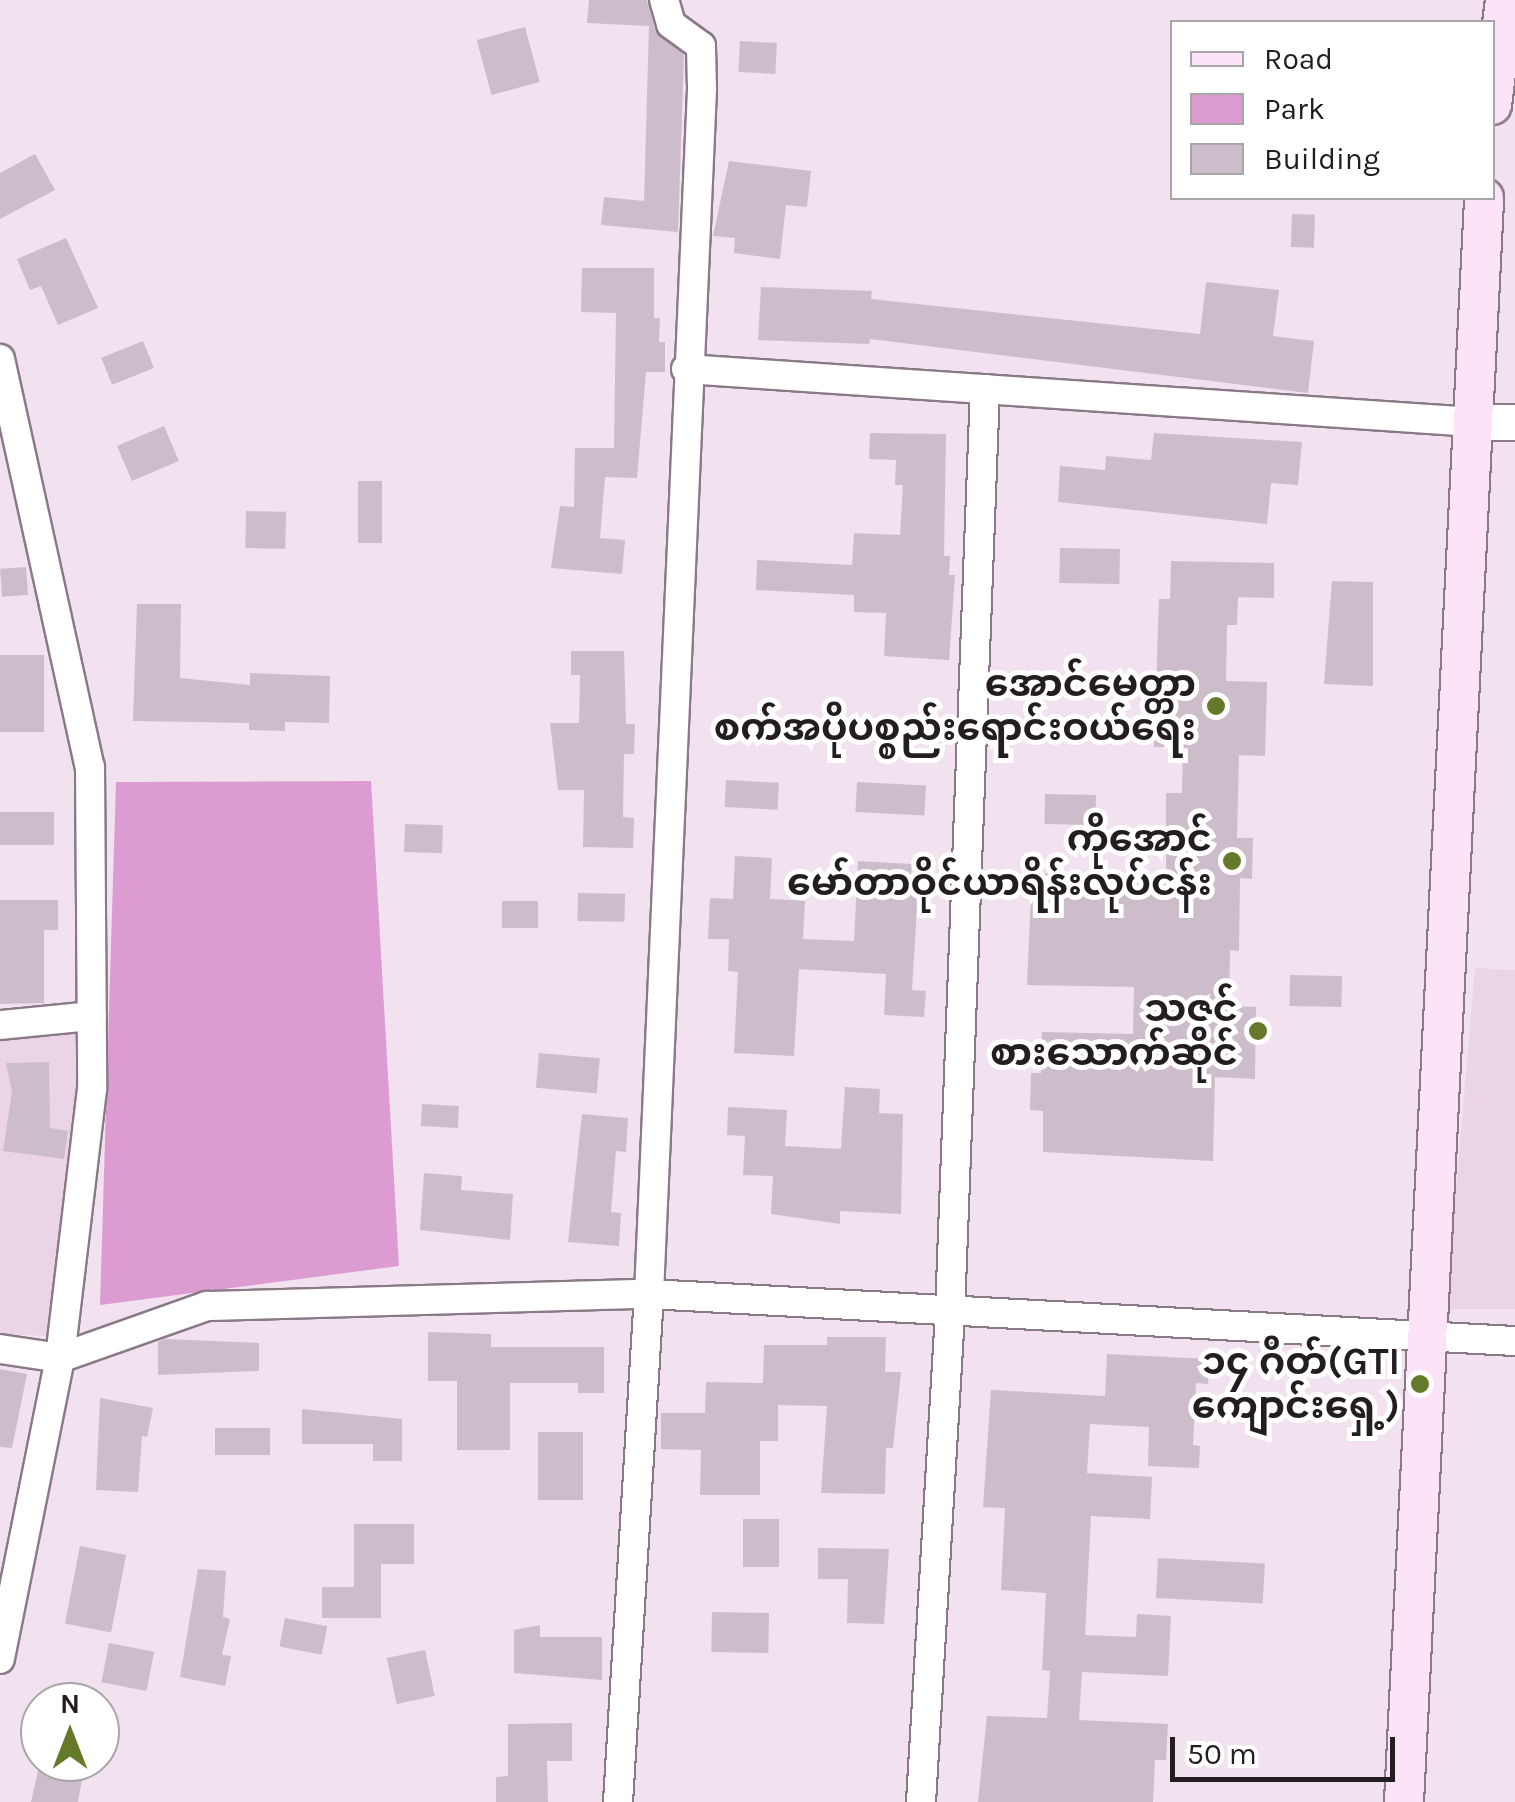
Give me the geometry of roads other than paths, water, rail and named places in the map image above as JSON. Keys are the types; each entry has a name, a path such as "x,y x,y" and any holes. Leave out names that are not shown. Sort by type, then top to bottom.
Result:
{"main road":[{"path":"1495,81 1505,0"},
{"path":"1404,1802 1484,200"}],"street":[{"path":"618,1802 650,1294 701,46 671,24 664,0"},
{"path":"0,359 90,767 92,1016 92,1088 60,1358 0,1659"},
{"path":"686,369 1515,422"},
{"path":"921,1802 950,1312 985,389"},
{"path":"0,1025 92,1016"},
{"path":"0,1349 60,1358 208,1306 650,1294 1515,1341"}],"place":[{"name":"အောင်မေတ္တာ စက်အပိုပစ္စည်းရောင်းဝယ်ရေး","path":"1216,706"},
{"name":"ကိုအောင် မော်တာဝိုင်ယာရိန်းလုပ်ငန်း","path":"1232,861"},
{"name":"သဇင် စားသောက်ဆိုင်","path":"1258,1031"},
{"name":"၁၄ ဂိတ်(GTI ကျောင်းရှေ့)","path":"1420,1384"}]}
